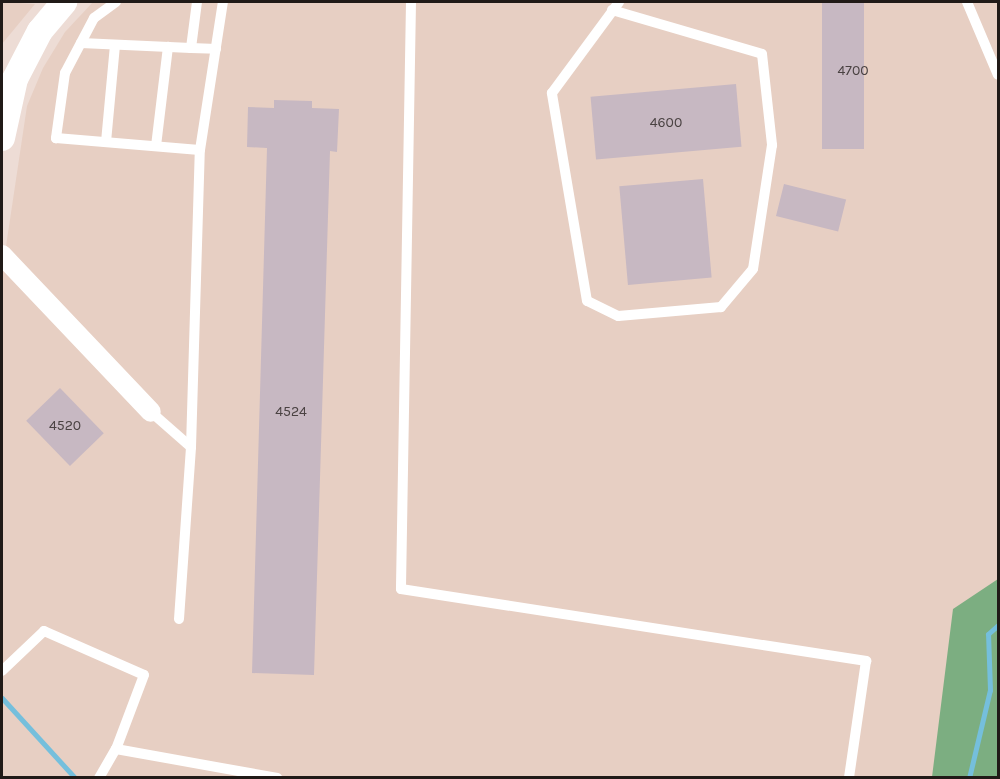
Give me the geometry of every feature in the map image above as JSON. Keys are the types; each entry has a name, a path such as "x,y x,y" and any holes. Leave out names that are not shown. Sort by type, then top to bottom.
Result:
{"street":[{"path":"2,138 15,79 40,31 64,2"},
{"path":"2,255 151,412"}],"lane":[{"path":"116,2 94,18 65,73 56,138 200,150"},
{"path":"191,48 197,2"},
{"path":"179,619 191,447 200,150 223,2"},
{"path":"411,2 401,589 866,661 849,777"},
{"path":"967,2 999,75"},
{"path":"616,6 762,54 772,145 753,269 721,307 618,316 587,301 552,93 616,6"},
{"path":"81,43 216,49"},
{"path":"106,142 115,45"},
{"path":"156,147 168,48"},
{"path":"151,412 191,447"},
{"path":"2,671 44,631 144,675 116,749 99,777"},
{"path":"116,749 277,777"}],"shaded area":[{"path":"2,2 35,4 2,44"},
{"path":"93,2 998,2 998,777 2,778 2,273 27,106 43,68 65,32"}],"green space":[{"path":"998,579 998,777 932,777 953,609"}],"building":[{"path":"822,2 864,2 864,149 822,149"},
{"path":"736,84 741,147 596,159 591,97"},
{"path":"274,100 312,101 312,108 339,109 337,152 330,151 314,675 252,673 267,148 247,147 248,107 274,108"},
{"path":"703,179 712,278 628,285 619,186"},
{"path":"784,184 846,199 838,232 776,216"},
{"path":"60,388 104,433 70,466 26,421"}],"waterway":[{"path":"969,778 990,690 988,634 998,625"},
{"path":"2,698 75,778"}]}
